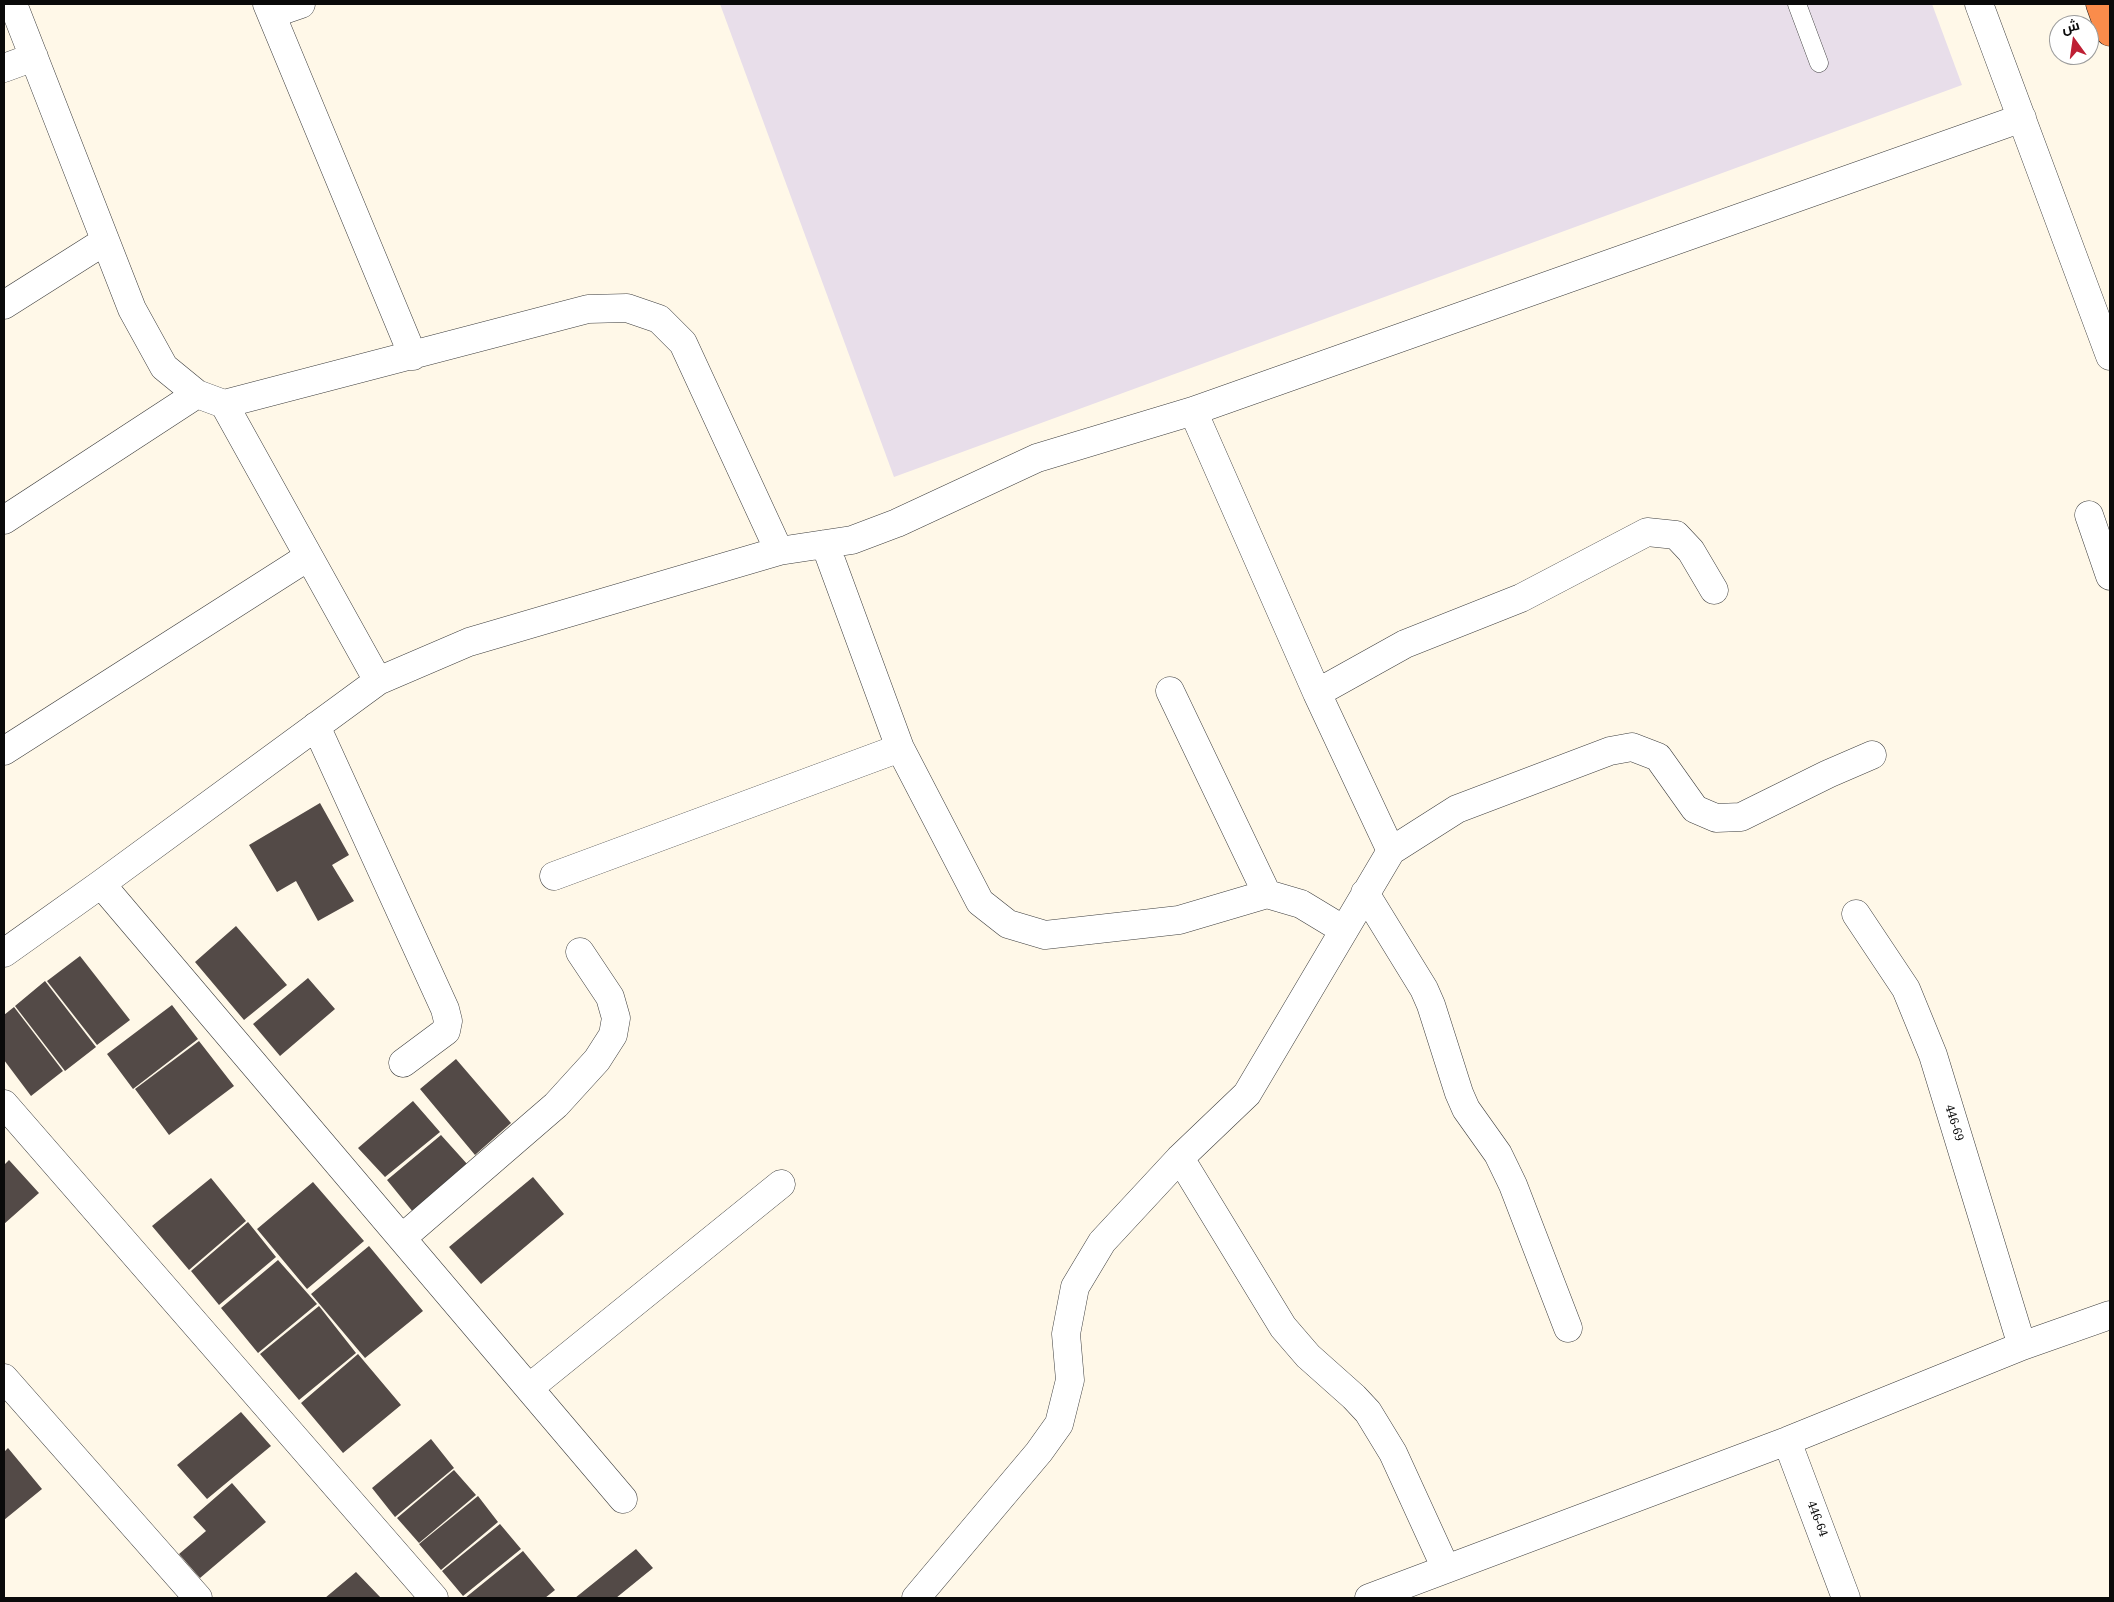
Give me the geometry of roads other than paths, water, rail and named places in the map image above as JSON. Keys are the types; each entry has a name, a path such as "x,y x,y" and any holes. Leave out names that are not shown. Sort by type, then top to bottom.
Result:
{"highway":[{"path":"2100,4 2110,32"}],"street":[{"path":"13,4 132,308 164,367 197,394 224,404 588,309 626,308 659,319 683,343 779,551"},
{"path":"301,4 269,9 413,356"},
{"path":"1979,4 2110,356"},
{"path":"4,68 34,57"},
{"path":"7,944 101,884 378,681 469,642 779,551 852,540 897,523 1037,458 1193,411 2022,118"},
{"path":"4,305 105,241"},
{"path":"4,520 197,394"},
{"path":"224,404 378,681"},
{"path":"1193,411 1317,693 1391,851"},
{"path":"2089,515 2110,576"},
{"path":"1317,693 1405,644 1521,598 1647,532 1676,534 1691,551 1714,590"},
{"path":"825,544 900,748 980,902 1008,924 1045,935 1169,922 1267,894 1301,904 1344,930"},
{"path":"4,751 308,557"},
{"path":"1170,692 1267,894"},
{"path":"316,726 445,1009 448,1021 446,1032 402,1063"},
{"path":"916,1598 1039,1452 1059,1424 1070,1380 1066,1334 1074,1287 1102,1242 1180,1158 1247,1094 1391,851 1458,809 1610,751 1632,747 1658,757 1695,808 1716,818 1741,817 1828,774 1872,755"},
{"path":"554,876 900,748"},
{"path":"101,884 623,1498"},
{"path":"1365,893 1424,989 1431,1005 1459,1093 1466,1109 1498,1154 1513,1186 1568,1328"},
{"name":"446-69","path":"1856,914 1906,989 1933,1055 2022,1346"},
{"path":"402,1238 556,1105 603,1052 613,1035 616,1018 610,997 580,952"},
{"path":"4,1104 434,1598"},
{"path":"1180,1158 1283,1327 1308,1356 1354,1396 1368,1412 1393,1452 1446,1569"},
{"path":"529,1388 781,1184"},
{"path":"1370,1598 1787,1441 2022,1346 2110,1315"},
{"path":"4,1378 198,1598"},
{"name":"446-64","path":"1787,1441 1846,1598"}],"lane":[{"path":"1797,4 1819,63"}]}
